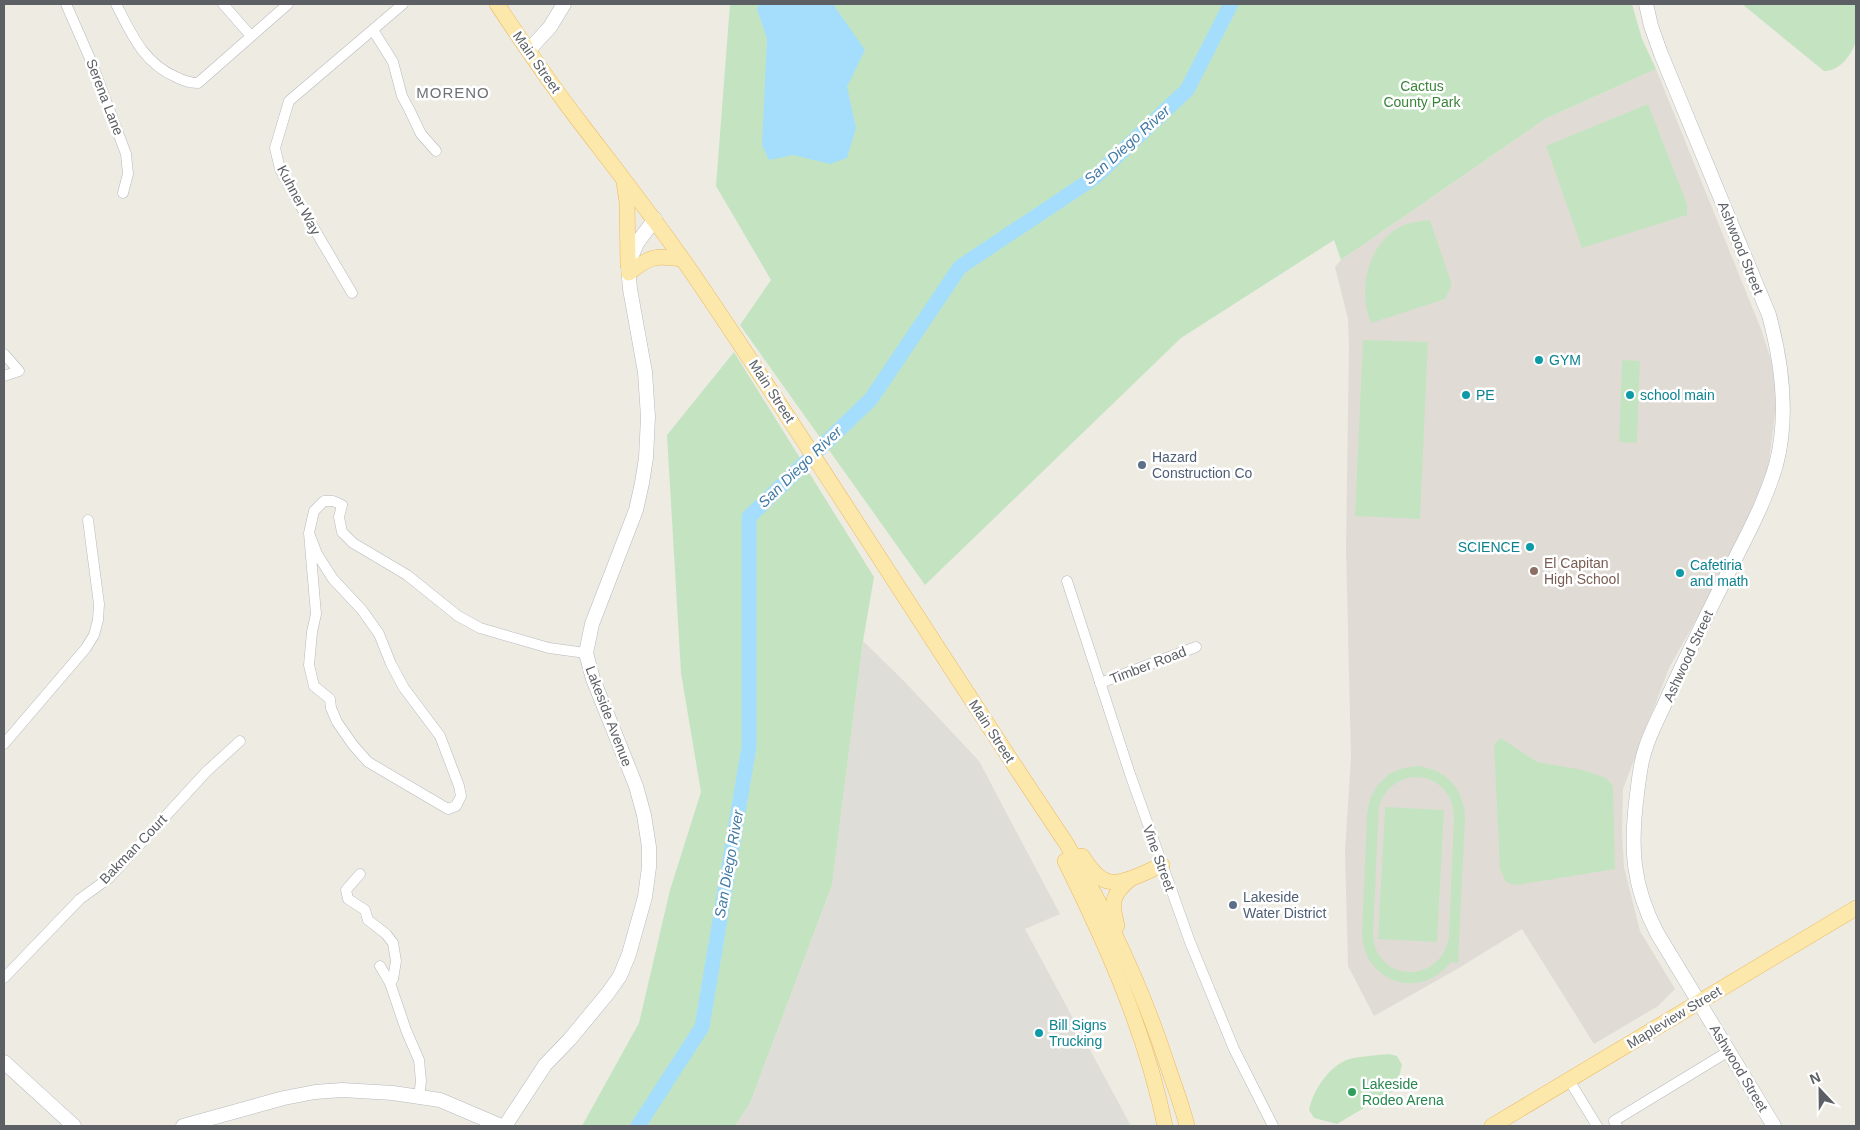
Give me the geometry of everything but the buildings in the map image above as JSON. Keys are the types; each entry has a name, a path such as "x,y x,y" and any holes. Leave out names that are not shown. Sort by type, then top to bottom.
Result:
{"main road":[{"name":"Main Street","path":"497,4 528,52 655,219 728,326 1078,863 1124,954 1145,1002 1187,1126"},
{"path":"528,52 550,27 564,4"},
{"name":"Ashwood Street","path":"1646,4 1651,26 1661,54 1769,315 1777,345 1783,391 1780,440 1776,464 1760,509 1681,668 1645,750 1639,775 1632,839 1633,861 1639,889 1651,921 1774,1126"},
{"path":"623,178 627,202 628,269 662,256 682,259"},
{"name":"Lakeside Avenue","path":"183,1126 284,1098 315,1092 342,1090 393,1093 440,1100 503,1126 545,1065 570,1039 620,976 629,954 646,897 649,847 644,815 636,786 593,679 586,653 592,624 636,510 646,458 648,417 645,372 628,269 637,243 655,219"},
{"name":"Main Street","path":"1030,790 1095,920 1131,1007 1156,1088 1165,1126"},
{"path":"1030,790 1100,878 1117,882 1132,878 1162,865"},
{"path":"1124,954 1113,902 1120,887 1132,878"},
{"name":"Mapleview Street","path":"1492,1126 1856,908"},
{"path":"4,1062 74,1126"}],"street":[{"name":"Serena Lane","path":"66,4 92,61 126,154 128,174 123,193"},
{"path":"116,4 138,46 153,64 189,83 198,83 288,4"},
{"path":"223,4 251,36"},
{"name":"Kuhner Way","path":"352,293 289,186 280,169 275,148 289,102 403,4"},
{"path":"373,30 393,62 402,96 422,134 436,151"},
{"path":"4,354 19,370 4,376"},
{"path":"309,533 317,554 334,579 362,610 379,634 391,664 404,688 440,736 461,796 456,806 448,809 368,762 337,722 331,708 330,699 314,686 309,666 312,632 316,614 309,533 314,511 324,501 333,501 342,505 339,517 342,532 353,544 407,575 458,616 480,628 549,648 586,653"},
{"path":"4,744 86,648 94,635 98,620 99,604 88,520"},
{"name":"Vine Street","path":"1068,581 1100,683 1190,942 1234,1049 1273,1126"},
{"name":"Timber Road","path":"1100,683 1196,647"},
{"name":"Bakman Court","path":"4,978 80,899 109,878 206,772 240,741"},
{"path":"360,874 346,890 346,896 365,910 368,920 386,934 393,943 396,961 393,979 390,983"},
{"path":"380,966 390,983 418,1060 421,1082 419,1097"},
{"path":"1617,1126 1614,1121 1729,1051"},
{"path":"1569,1080 1597,1126"}],"shaded area":[{"name":"El Capitan High School","path":"1656,69 1761,329 1771,360 1777,398 1768,469 1746,523 1710,595 1669,668 1623,789 1622,832 1624,867 1640,931 1675,989 1658,1006 1594,1044 1522,929 1459,968 1374,1016 1348,966 1345,851 1351,759 1346,547 1349,346 1348,319 1335,267 1341,260 1545,119"},
{"path":"863,641 904,681 979,761 1060,914 1025,929 1131,1126 735,1126 750,1103 832,885"}],"green space":[{"name":"Cactus County Park","path":"730,4 1632,4 1642,39 1656,69 1545,119 1341,260 1334,240 1181,338 925,585 740,325 771,280 716,186"},
{"path":"1742,4 1856,4 1857,31 1852,51 1845,61 1835,69 1824,71"},
{"path":"1648,104 1687,204 1687,215 1582,248 1546,146"},
{"path":"1430,220 1452,285 1445,299 1371,323 1365,296 1369,267 1374,254 1392,232 1407,224"},
{"path":"1363,340 1428,342 1420,519 1355,516"},
{"path":"734,352 874,577 863,641 832,885 750,1103 735,1126 582,1126 639,1023 670,890 701,792 681,673 667,435"},
{"path":"1622,360 1640,361 1637,443 1619,442"},
{"path":"1501,738 1537,762 1583,770 1606,778 1613,786 1615,869 1516,885 1506,882 1500,869 1494,744"},
{"path":"1418,766 1437,771 1445,776 1457,789 1464,807 1465,817 1458,963 1451,962 1438,974 1424,981 1409,983 1395,981 1382,974 1372,964 1365,950 1362,933 1367,813 1370,798 1378,785 1389,774 1403,768","holes":["1421,777 1429,779 1442,787 1453,807 1449,936 1444,952 1434,964 1422,970 1409,972 1396,969 1384,962 1376,950 1373,933 1379,807 1383,796 1395,784 1406,778"]},
{"path":"1385,807 1444,810 1437,942 1378,939"},
{"name":"Lakeside Rodeo Arena","path":"1389,1054 1397,1056 1402,1065 1396,1089 1337,1124 1314,1118 1309,1110 1314,1094 1324,1078 1337,1065 1353,1058"}],"water":[{"path":"759,4 833,4 865,50 847,87 856,128 847,158 830,164 793,155 769,160 762,145 767,39 757,9"}],"waterway":[{"name":"San Diego River","path":"638,1126 702,1027 749,747 749,517 871,399 960,267 1095,177 1187,90 1231,4"}],"place":[{"name":"GYM","path":"1539,360"},
{"name":"PE","path":"1466,395"},
{"name":"school main","path":"1630,395"},
{"name":"Hazard Construction Co","path":"1142,465"},
{"name":"SCIENCE","path":"1530,547"},
{"name":"El Capitan High School","path":"1534,571"},
{"name":"Cafetiria and math","path":"1680,573"},
{"name":"Lakeside Water District","path":"1233,905"},
{"name":"Bill Signs Trucking","path":"1039,1033"},
{"name":"Lakeside Rodeo Arena","path":"1352,1092"}],"district":[{"name":"MORENO","path":"453,93"}]}
